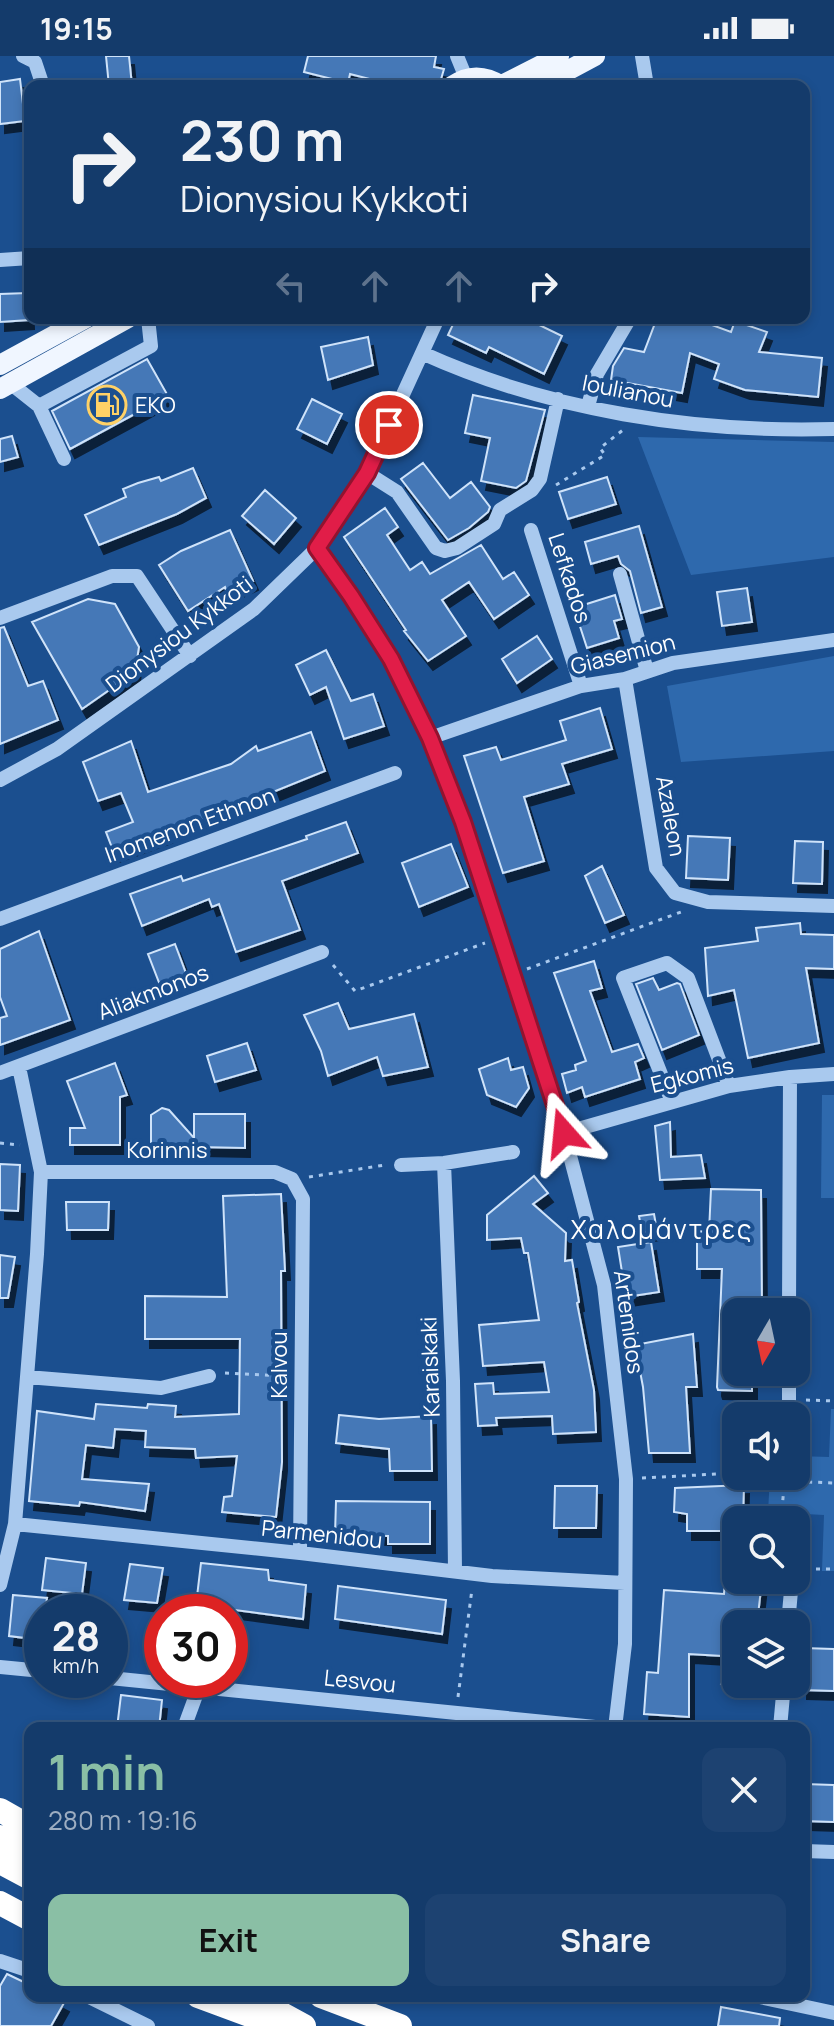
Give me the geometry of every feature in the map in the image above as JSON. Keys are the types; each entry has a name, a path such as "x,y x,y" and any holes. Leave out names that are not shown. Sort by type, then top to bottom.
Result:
{"highway":[{"path":"0,1810 24,1824"},
{"path":"0,1837 24,1851"},
{"path":"0,1862 24,1875"},
{"path":"0,1903 24,1916"},
{"path":"214,2002 279,2026"},
{"path":"260,2002 304,2026"},
{"path":"338,2002 400,2026"}],"main road":[{"path":"513,80 559,56"},
{"path":"550,80 595,56"},
{"path":"3,379 78,324"},
{"path":"3,379 116,324"}],"street":[{"path":"23,56 35,62 41,80"},
{"path":"457,56 459,80"},
{"path":"642,56 646,80"},
{"path":"0,260 24,258"},
{"path":"39,406 151,346 149,324"},
{"name":"Dionysiou Kykkoti","path":"0,780 57,749 190,656 254,609 317,548 367,473 435,324"},
{"path":"588,406 597,374 626,324"},
{"name":"Ioulianou","path":"422,353 459,369 558,399 638,417 674,423 834,429"},
{"path":"3,379 39,406 64,459"},
{"path":"367,473 397,492 436,548 445,551 457,548 494,524 500,510 532,490 540,479 558,399"},
{"name":"Lefkados","path":"531,530 581,686"},
{"name":"Artemidos","path":"317,548 391,659 430,738 463,822 564,1133 604,1285 626,1479 625,1644 616,1722"},
{"path":"620,574 647,671"},
{"path":"0,618 112,576 137,576 190,656"},
{"name":"Giasemion","path":"430,738 581,686 625,679 673,663 834,640"},
{"name":"Azaleon","path":"625,679 656,868 675,893 708,902 834,906"},
{"name":"Inomenon Ethnon","path":"0,919 395,773"},
{"name":"Aliakmonos","path":"0,1073 322,952"},
{"path":"672,1102 623,978 667,963 688,978 729,1086"},
{"path":"0,1585 15,1524 41,1172 19,1067"},
{"name":"Egkomis","path":"564,1133 729,1086 834,1074"},
{"path":"789,1298 790,1077"},
{"path":"398,1164 444,1163 513,1152"},
{"name":"Karaiskaki","path":"444,1163 453,1381 455,1571"},
{"name":"Korinnis","path":"41,1172 275,1172 292,1179"},
{"name":"Kalvou","path":"292,1179 303,1199 300,1553"},
{"path":"27,1377 161,1388 209,1376"},
{"path":"789,1386 789,1399"},
{"name":"Parmenidou","path":"15,1524 474,1573 625,1583"},
{"path":"0,1667 24,1669"},
{"name":"Lesvou","path":"248,1692 545,1722"},
{"path":"186,1722 195,1698"},
{"path":"781,1722 783,1698"},
{"path":"810,1851 834,1852"},
{"path":"0,1961 24,1969"},
{"path":"99,2002 148,2026"},
{"path":"783,2002 834,2013"}],"path":[{"path":"546,492 605,455 600,448 638,417"},
{"path":"512,974 708,902"},
{"path":"322,952 355,991 500,937"},
{"path":"292,1179 398,1164"},
{"path":"209,1376 224,1373 301,1377"},
{"path":"789,1399 834,1401"},
{"path":"626,1479 722,1474"},
{"path":"810,1481 834,1483"},
{"path":"810,1569 834,1569"},
{"path":"456,1713 474,1573"}],"shaded area":[{"path":"638,437 834,442 834,557 691,575"},
{"path":"834,656 834,751 681,762 667,686"},
{"path":"822,1095 834,1095 834,1198 821,1198"},
{"path":"831,1409 834,1409 834,1571 822,1571 824,1515 810,1514 810,1506 768,1506 769,1490 810,1490 810,1456 829,1457"}],"building":[{"path":"106,56 129,56 131,80 108,80"},
{"path":"308,56 436,56 434,67 444,69 441,80 374,80 350,74 349,80 336,80 304,72"},
{"path":"20,79 24,121 0,124 0,82"},
{"path":"24,293 24,320 0,322 0,294"},
{"path":"453,324 537,324 562,336 544,374 489,347 486,353 448,335"},
{"path":"655,324 709,324 731,332 734,324 744,324 767,332 759,352 822,358 818,397 745,390 714,379 719,364 690,353 682,393 611,380 613,366 624,348 644,352"},
{"path":"368,337 373,365 328,380 321,347"},
{"name":"EKO","path":"147,359 168,396 70,449 52,411"},
{"path":"473,395 545,410 526,481 516,488 481,481 490,438 465,433"},
{"path":"312,399 342,414 327,444 297,429"},
{"path":"12,436 18,457 0,462 0,439"},
{"path":"423,463 450,498 471,482 490,507 488,512 448,540 401,479"},
{"path":"193,468 206,498 177,514 99,545 85,515 126,497 123,489 159,477 161,481"},
{"path":"607,477 616,504 568,519 559,492"},
{"path":"265,490 296,518 274,544 242,516"},
{"path":"385,508 398,527 387,535 410,570 422,562 430,574 481,545 503,579 514,572 529,595 494,619 469,582 442,600 466,636 428,661 404,631 344,537"},
{"path":"639,526 662,607 641,613 630,571 621,564 618,556 591,564 585,542"},
{"path":"230,530 253,581 227,593 225,587 188,611 159,565 181,551"},
{"path":"747,588 752,622 722,626 717,592"},
{"path":"615,595 622,619 614,621 619,638 587,648 574,608"},
{"path":"88,599 115,604 139,647 135,672 82,709 32,622"},
{"path":"4,627 28,686 43,681 58,720 0,744 0,628"},
{"path":"537,636 552,659 517,683 502,659"},
{"path":"326,650 351,701 373,694 384,726 344,739 326,687 310,695 296,665"},
{"path":"600,708 612,749 562,764 569,784 524,797 544,861 503,873 464,756 496,747 501,760 566,740 560,721"},
{"path":"311,732 325,771 114,853 106,832 133,822 121,793 98,801 83,762 131,741 148,792 231,764 256,746 258,751"},
{"path":"346,822 358,853 282,881 300,930 236,952 219,904 212,907 209,899 142,926 130,894 181,876 183,881 307,839 306,836"},
{"path":"688,836 730,838 728,880 686,878"},
{"path":"795,841 823,842 822,884 793,883"},
{"path":"451,844 468,887 419,907 402,863"},
{"path":"602,866 624,915 605,923 585,876"},
{"path":"800,923 801,934 834,935 834,969 806,968 819,1043 748,1058 734,990 708,996 705,948 758,941 756,928"},
{"path":"39,931 70,1020 0,1045 0,1018 7,1016 0,997 0,949"},
{"path":"175,944 187,976 160,985 148,954"},
{"path":"594,961 602,988 590,991 612,1052 638,1044 644,1058 635,1062 640,1079 585,1097 582,1087 567,1093 562,1074 576,1070 575,1065 586,1061 554,973"},
{"path":"653,978 659,990 680,984 699,1035 662,1050 636,984"},
{"path":"338,1003 349,1029 414,1014 428,1067 383,1076 377,1057 328,1076 321,1051 304,1015"},
{"path":"247,1043 256,1070 215,1082 207,1056"},
{"path":"508,1058 511,1070 523,1067 529,1088 516,1107 487,1095 479,1069"},
{"path":"115,1063 127,1095 120,1097 120,1145 70,1145 70,1128 85,1128 67,1081"},
{"path":"162,1108 169,1110 194,1138 194,1114 245,1114 245,1148 151,1146 151,1115"},
{"path":"670,1122 671,1157 701,1155 705,1178 660,1180 655,1126"},
{"path":"0,1164 20,1165 18,1211 0,1210"},
{"path":"534,1176 548,1193 533,1204 566,1233 565,1261 572,1260 594,1390 596,1432 553,1434 552,1416 496,1418 497,1425 478,1426 475,1384 493,1383 494,1394 549,1392 544,1362 483,1366 479,1325 539,1320 528,1253 524,1253 521,1238 487,1240 487,1215"},
{"path":"711,1189 761,1190 762,1298 722,1298 722,1386 752,1386 752,1391 718,1390 717,1387 722,1269 697,1269 697,1231 709,1232"},
{"path":"281,1194 285,1271 281,1271 282,1462 276,1517 222,1512 224,1497 232,1496 237,1456 196,1458 195,1449 145,1447 146,1431 115,1429 113,1448 86,1445 82,1479 149,1484 145,1511 80,1502 79,1506 29,1501 37,1411 94,1419 96,1404 147,1408 148,1404 176,1406 175,1417 239,1414 240,1339 145,1339 145,1296 227,1297 223,1196"},
{"path":"66,1202 109,1202 108,1230 67,1230"},
{"path":"654,1214 657,1231 642,1233 639,1216"},
{"path":"651,1242 659,1292 626,1297 618,1247"},
{"path":"0,1255 15,1257 8,1298 0,1298"},
{"path":"693,1334 697,1387 686,1387 690,1453 649,1453 643,1387 635,1345"},
{"path":"339,1415 379,1419 431,1416 432,1471 390,1471 389,1449 336,1443"},
{"path":"555,1486 597,1486 596,1528 554,1528"},
{"path":"722,1486 722,1490 744,1490 743,1506 722,1506 722,1531 687,1531 687,1514 674,1512 675,1488"},
{"path":"336,1501 430,1502 430,1544 388,1544 388,1536 335,1535"},
{"path":"46,1558 86,1563 82,1594 42,1590"},
{"path":"201,1563 268,1570 269,1580 306,1585 303,1619 248,1612 248,1594 197,1594"},
{"path":"130,1564 163,1568 159,1594 144,1594 144,1602 128,1600 128,1594 125,1594"},
{"path":"338,1586 446,1600 442,1634 335,1619"},
{"path":"664,1590 760,1594 759,1610 722,1610 722,1656 689,1654 689,1717 644,1714 647,1672 658,1673"},
{"path":"13,1595 24,1596 24,1638 9,1636"},
{"path":"810,1648 834,1649 834,1691 810,1690"},
{"path":"128,1696 162,1700 160,1722 118,1722 121,1698"},
{"path":"810,1784 834,1785 834,1822 810,1821"},
{"path":"7,1974 24,1982 24,2002 64,2003 51,2026 0,2026 0,1986"},
{"path":"721,2007 780,2018 779,2026 718,2026"}],"place":[{"name":"EKO","path":"107,405"}],"district":[{"name":"Χαλομάντρες","path":"662,1229"}],"route":[{"path":"389,425 367,473 317,548 391,659 430,738 463,822 564,1133"}]}
